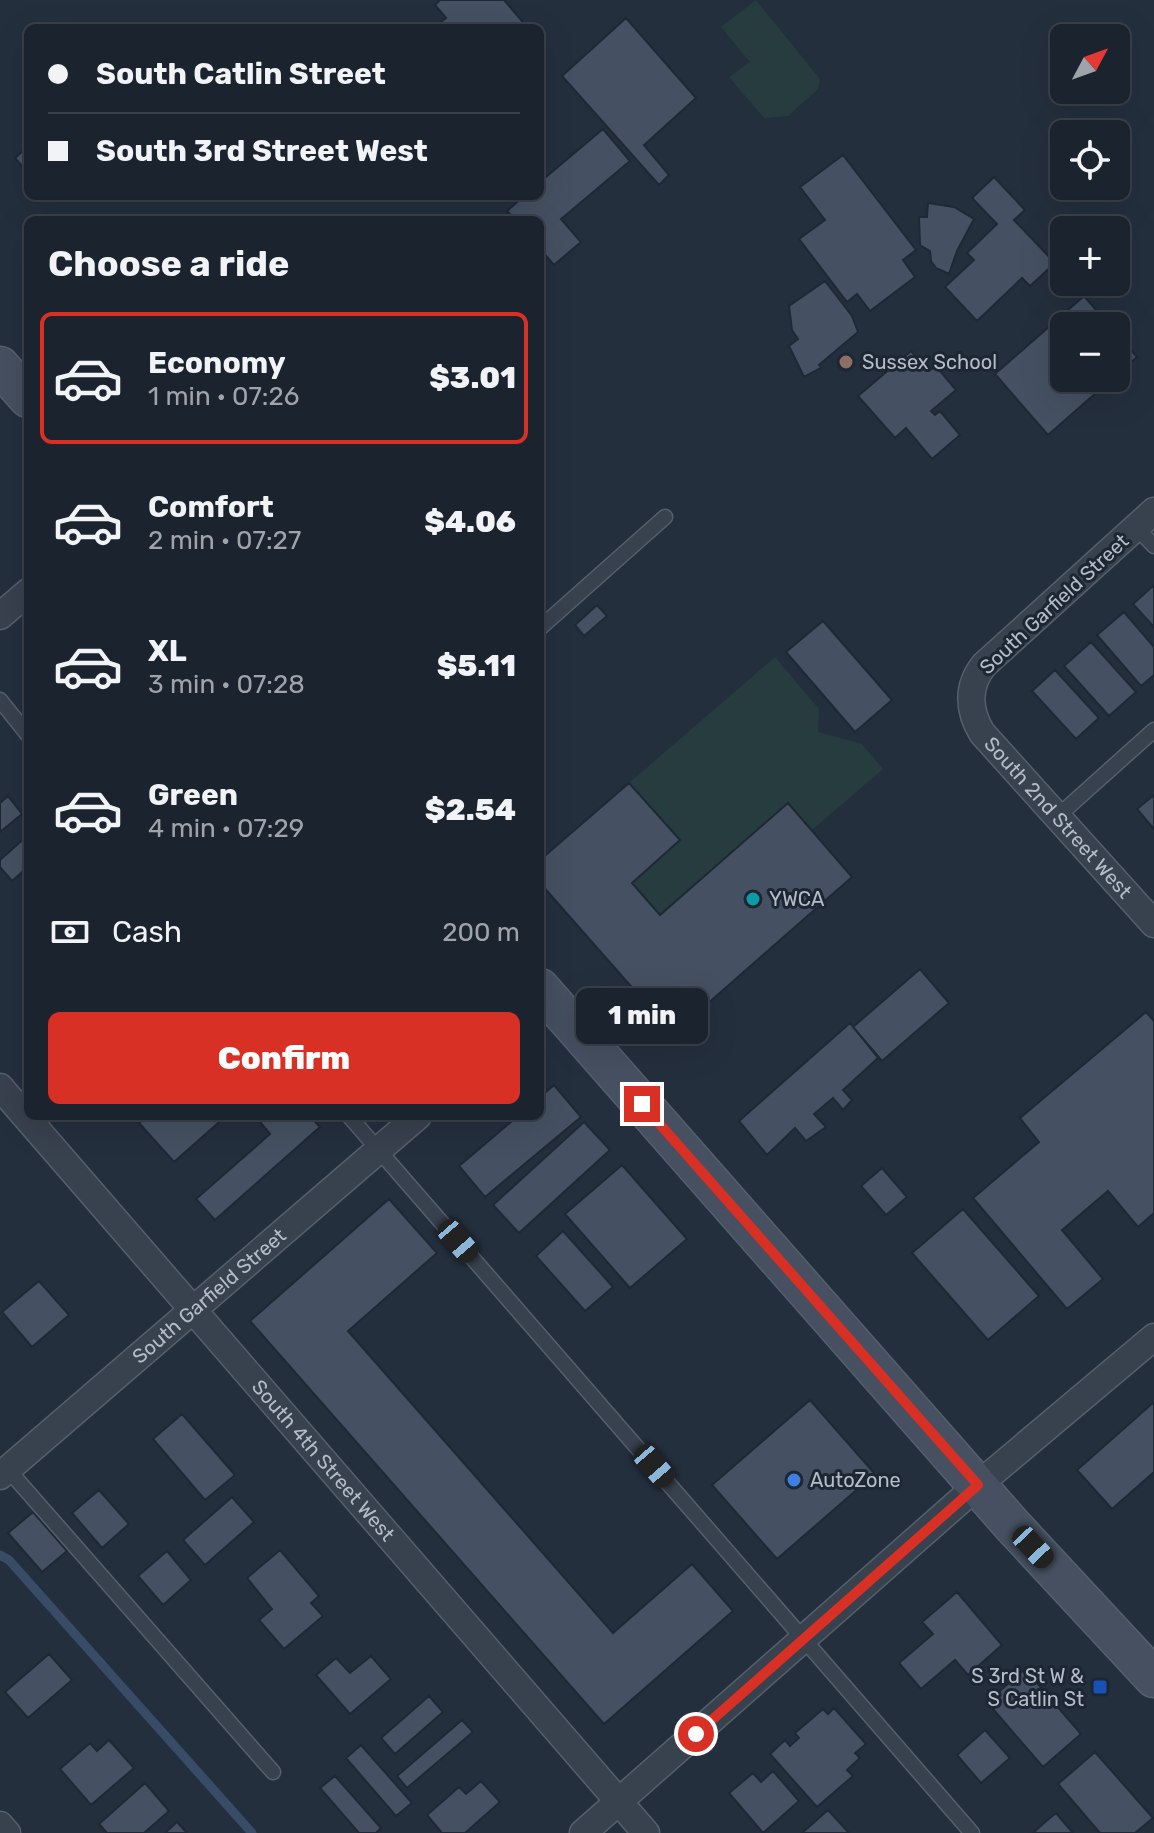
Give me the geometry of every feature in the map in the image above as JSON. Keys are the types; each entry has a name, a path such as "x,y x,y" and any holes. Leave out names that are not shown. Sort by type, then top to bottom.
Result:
{"main road":[{"path":"0,366 24,393"},
{"path":"544,1001 1154,1678"}],"street":[{"name":"South Garfield Street","path":"970,706 975,680 984,665 1145,519"},
{"path":"0,616 24,595"},
{"name":"South 2nd Street West","path":"970,706 982,733 1154,924"},
{"name":"South 4th Street West","path":"0,1087 24,1115"},
{"name":"South 4th Street West","path":"28,1120 646,1833"},
{"name":"South Garfield Street","path":"3,1468 413,1120"},
{"path":"583,1833 978,1485 1154,1337"},
{"path":"0,1825 7,1833"}],"lane":[{"path":"544,624 665,517"},
{"path":"1145,519 1154,546"},
{"path":"0,700 24,730"},
{"path":"1057,817 1154,730"},
{"path":"353,1120 972,1833"},
{"path":"3,1468 273,1772"}],"green space":[{"path":"756,0 820,79 818,89 788,116 764,118 729,77 750,62 721,27"},
{"path":"775,657 819,709 818,732 862,744 883,769 812,830 787,803 660,915 632,883 679,840 629,783"}],"building":[{"path":"440,0 504,0 525,24 439,24 446,18 435,5"},
{"path":"626,18 696,98 644,145 669,175 659,185 562,76"},
{"path":"603,129 630,161 561,219 581,242 554,265 544,254 544,216 511,216 507,211 519,200 544,200 544,179"},
{"path":"24,150 24,168 15,158"},
{"path":"843,155 916,250 903,260 915,277 870,311 857,294 847,302 799,239 825,220 800,187"},
{"path":"994,177 1025,210 1014,220 1050,258 1050,268 1030,286 1022,278 977,321 945,287 974,260 967,253 997,224 972,198"},
{"path":"928,203 954,207 974,219 949,274 936,268 930,251 920,245 919,217 927,217"},
{"path":"825,281 852,316 858,332 819,365 821,368 804,377 789,346 798,339 792,330 789,306"},
{"path":"1084,296 1098,312 1066,312"},
{"path":"1050,326 1050,392 1097,392 1048,435 995,374"},
{"path":"1130,349 1137,357 1130,363"},
{"path":"911,351 929,371 936,366 956,390 931,411 935,415 940,411 960,435 932,459 906,428 895,438 858,396"},
{"path":"1154,585 1154,627 1133,604"},
{"path":"597,605 607,616 584,636 575,625"},
{"path":"1124,612 1154,647 1154,675 1141,686 1097,635"},
{"path":"823,621 892,700 855,732 786,652"},
{"path":"1091,642 1136,692 1109,716 1064,666"},
{"path":"1055,670 1099,718 1076,739 1032,691"},
{"name":"YWCA","path":"629,783 680,840 632,883 660,915 788,803 852,877 673,1034 544,888 544,857"},
{"path":"1154,795 1154,829 1137,809"},
{"path":"8,796 22,814 0,832 0,803"},
{"path":"24,839 24,870 12,881 0,867 0,860"},
{"path":"920,969 949,1003 882,1061 853,1027"},
{"path":"1146,1012 1154,1021 1154,1213 1138,1227 1108,1191 1062,1230 1103,1279 1067,1309 973,1198 1039,1142 1020,1118"},
{"path":"850,1023 878,1058 843,1090 852,1100 843,1110 833,1098 814,1114 826,1127 806,1141 795,1128 767,1155 739,1121"},
{"path":"554,1085 581,1117 485,1197 459,1166 513,1120 544,1120 544,1094"},
{"path":"142,1120 221,1120 174,1162 139,1123"},
{"path":"258,1120 314,1120 320,1127 215,1220 196,1199 270,1134"},
{"path":"584,1122 610,1150 519,1233 493,1205"},
{"path":"622,1165 687,1239 630,1288 565,1214"},
{"path":"882,1168 907,1197 886,1215 861,1186"},
{"path":"389,1199 437,1253 348,1331 613,1633 692,1564 733,1611 604,1724 250,1321"},
{"path":"963,1209 1039,1296 988,1340 912,1253"},
{"path":"563,1231 613,1287 585,1311 536,1256"},
{"path":"39,1281 69,1315 32,1347 2,1312"},
{"name":"AutoZone","path":"810,1400 875,1474 777,1559 712,1485"},
{"path":"1154,1402 1154,1472 1112,1509 1077,1470"},
{"path":"182,1414 235,1475 205,1500 153,1439"},
{"path":"99,1490 129,1524 102,1548 72,1513"},
{"path":"232,1497 254,1522 205,1565 183,1540"},
{"path":"33,1512 67,1551 42,1572 8,1533"},
{"path":"280,1550 319,1596 311,1603 323,1616 284,1649 259,1620 272,1609 247,1578"},
{"path":"167,1551 191,1580 163,1605 138,1576"},
{"path":"957,1592 1002,1645 968,1675 955,1660 921,1689 899,1663 933,1634 922,1622"},
{"path":"49,1654 72,1680 28,1718 5,1692"},
{"path":"371,1656 391,1679 350,1714 316,1675 336,1658 350,1673"},
{"path":"1025,1669 1081,1734 1043,1767 987,1702"},
{"path":"429,1696 443,1712 395,1754 381,1738"},
{"path":"834,1708 866,1744 855,1753 860,1758 847,1770 853,1776 817,1807 770,1754 785,1740 790,1746 799,1738 795,1733 823,1709 828,1714"},
{"path":"462,1720 473,1732 407,1788 397,1776"},
{"path":"985,1730 1010,1758 981,1783 957,1755"},
{"path":"109,1740 134,1768 91,1805 60,1769 90,1743 97,1751"},
{"path":"361,1745 412,1803 396,1816 346,1758"},
{"path":"1095,1752 1153,1818 1135,1833 1100,1833 1058,1784"},
{"path":"773,1771 799,1801 763,1833 729,1793 753,1773 761,1782"},
{"path":"335,1776 381,1828 376,1833 359,1833 320,1788"},
{"path":"481,1781 500,1802 465,1833 442,1833 427,1815 459,1787 466,1794"},
{"path":"145,1783 169,1811 144,1833 107,1833 99,1824"},
{"path":"828,1810 849,1833 802,1833"},
{"path":"1056,1813 1073,1833 1033,1833 1044,1823"},
{"path":"177,1822 187,1833 165,1833"}],"waterway":[{"path":"0,1555 9,1560 252,1833"}],"place":[{"name":"Sussex School","path":"846,362"},
{"name":"YWCA","path":"753,899"},
{"name":"AutoZone","path":"794,1480"},
{"name":"S 3rd St W & S Catlin St","path":"1100,1687"}],"route":[{"path":"642,1104 978,1485 696,1734"}]}
